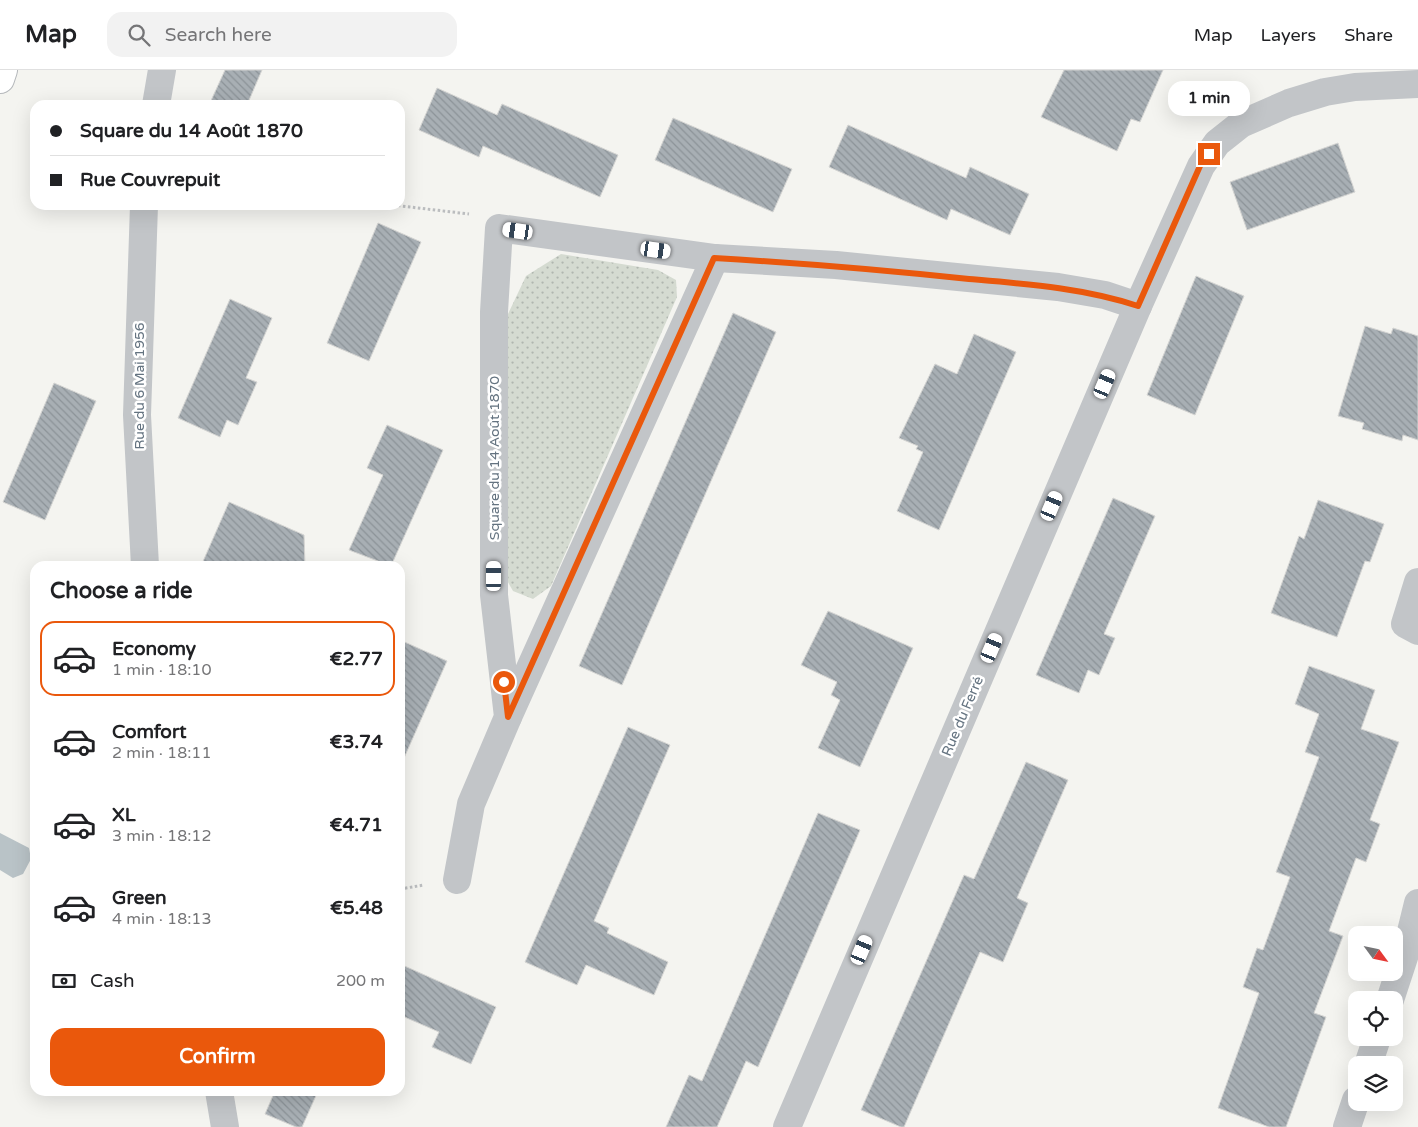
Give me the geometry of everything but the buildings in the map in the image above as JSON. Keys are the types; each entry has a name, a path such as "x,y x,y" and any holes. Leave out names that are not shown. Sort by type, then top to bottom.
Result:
{"highway":[{"path":"0,79 3,70"}],"street":[{"path":"157,100 162,70"},
{"name":"Rue du Ferré","path":"787,1127 1138,306 1200,166 1217,143 1242,124 1288,103 1325,92 1355,87 1418,84"},
{"name":"Rue du 6 Mai 1956","path":"144,210 136,415 145,561"},
{"path":"499,228 714,258 836,265 1058,287 1104,295 1138,306"},
{"name":"Square du 14 Août 1870","path":"499,228 494,312 494,595 508,717"},
{"name":"Square du 14 Août 1870","path":"457,880 471,804 508,717 714,258"},
{"path":"1418,582 1405,624 1418,631"},
{"path":"1393,991 1407,948 1418,903"},
{"path":"220,1096 225,1127"},
{"path":"1347,1127 1352,1111"}],"path":[{"path":"405,206 469,214 499,228"}],"shaded area":[{"path":"561,254 658,270 676,280 677,297 551,586 533,599 513,591 505,577 507,316 526,276"},
{"path":"0,833 29,848 30,861 23,874 13,878 0,870"}],"route":[{"path":"504,682 508,717 714,258 836,265 1058,287 1104,295 1138,306 1200,166 1209,154"}]}
